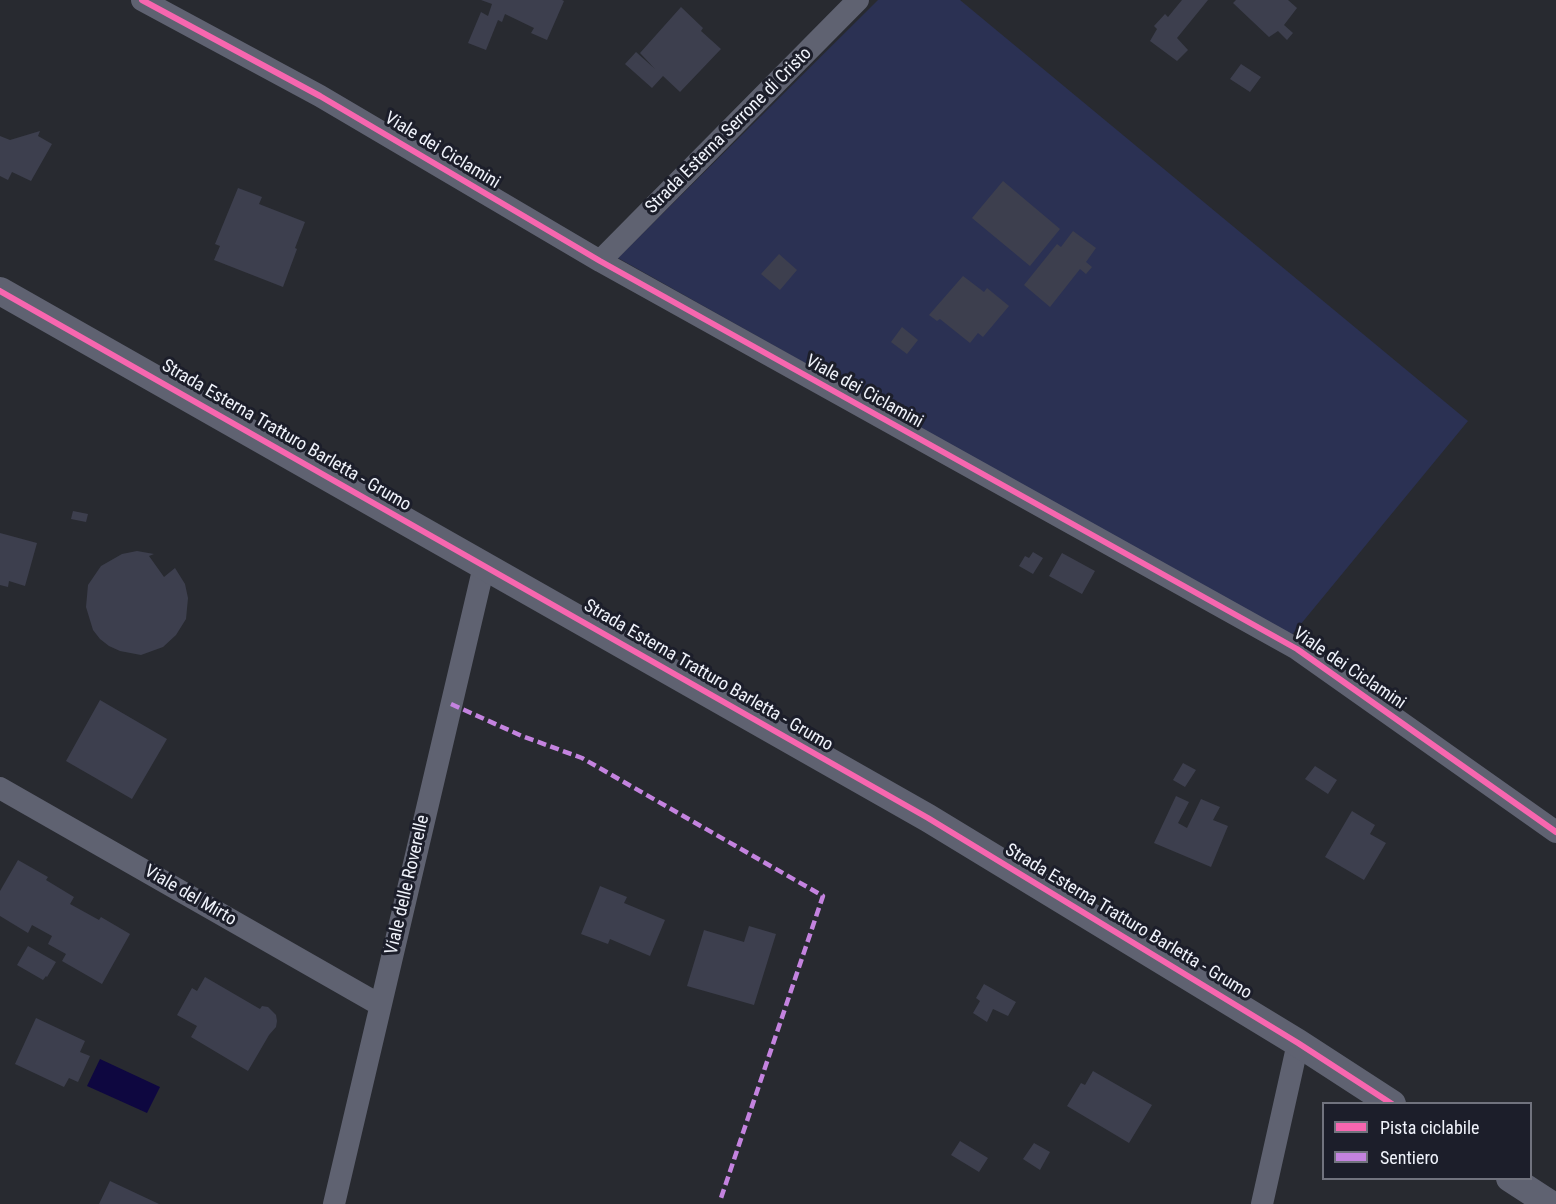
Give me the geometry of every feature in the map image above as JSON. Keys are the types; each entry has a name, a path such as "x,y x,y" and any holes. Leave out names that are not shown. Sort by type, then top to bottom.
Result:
{"street":[{"name":"Viale dei Ciclamini","path":"142,0 320,96 600,261 1297,649 1556,832"},
{"name":"Strada Esterna Serrone di Cristo","path":"600,261 858,0"},
{"name":"Strada Esterna Tratturo Barletta - Grumo","path":"0,291 928,818 1298,1043 1389,1102"},
{"name":"Viale delle Roverelle","path":"334,1204 484,566"},
{"name":"Viale del Mirto","path":"0,788 380,1005"},
{"path":"1262,1204 1298,1043"},
{"path":"1512,1180 1550,1204"}],"shaded area":[{"path":"878,0 960,0 1468,421 1291,636 618,258"},
{"path":"100,1059 160,1087 147,1113 87,1086"}],"building":[{"path":"481,0 564,1 547,40 531,33 534,28 505,14 502,22 498,20 486,50 468,43 481,12 488,16 492,4"},
{"path":"1182,0 1208,0 1177,38 1188,50 1177,61 1150,41 1157,29 1154,26 1165,14 1168,17"},
{"path":"1236,0 1288,0 1297,8 1284,25 1293,33 1287,40 1278,31 1269,37 1233,3"},
{"path":"681,7 703,28 701,31 721,49 680,92 663,76 652,88 625,64 636,52 655,69 640,53"},
{"path":"1241,64 1261,77 1250,92 1230,79"},
{"path":"40,131 38,136 52,144 31,181 12,172 8,180 0,176 0,136 10,140"},
{"path":"1003,181 1060,229 1030,266 972,218"},
{"path":"238,188 262,197 259,204 305,222 283,287 214,260 220,246 215,244"},
{"path":"1073,231 1096,248 1086,262 1092,267 1086,274 1080,269 1050,307 1024,285 1057,244 1061,247"},
{"path":"779,254 797,270 780,290 761,274"},
{"path":"963,276 984,292 987,288 1009,306 983,337 978,333 970,343 940,319 937,321 929,315"},
{"path":"902,327 918,340 907,354 891,342"},
{"path":"73,511 88,514 86,522 71,519"},
{"path":"0,533 37,543 25,586 9,581 8,587 0,585"},
{"path":"137,551 154,554 149,556 164,577 175,568 185,584 188,598 186,619 176,635 163,647 141,655 120,651 100,639 93,630 86,607 88,585 101,566 122,554"},
{"path":"1033,552 1043,558 1033,574 1019,566 1025,556 1029,558"},
{"path":"1062,553 1095,571 1082,594 1049,576"},
{"path":"100,700 167,739 132,799 66,761"},
{"path":"1183,763 1196,770 1185,787 1173,780"},
{"path":"1315,766 1337,780 1328,794 1305,779"},
{"path":"1176,796 1189,802 1178,823 1187,828 1201,799 1220,807 1213,820 1228,826 1211,867 1154,843"},
{"path":"1352,811 1375,825 1370,834 1386,843 1364,880 1325,857"},
{"path":"18,860 48,877 46,880 74,897 70,904 99,920 101,917 130,934 102,984 62,961 66,954 48,944 52,936 32,925 28,933 0,916 0,891"},
{"path":"600,886 627,897 624,903 665,920 650,956 610,939 608,944 581,934"},
{"path":"749,926 776,934 754,1005 687,986 704,930 744,942"},
{"path":"28,946 56,962 43,980 17,965"},
{"path":"205,977 260,1009 262,1006 268,1007 276,1015 276,1027 248,1071 191,1037 197,1026 177,1015 192,988 197,991"},
{"path":"984,984 1016,1002 1008,1016 993,1009 987,1022 973,1013 980,1001 976,998"},
{"path":"36,1018 85,1041 80,1052 90,1056 78,1082 69,1078 64,1087 15,1064"},
{"path":"1093,1071 1152,1105 1129,1143 1067,1106 1081,1083 1085,1085"},
{"path":"960,1141 988,1158 979,1172 951,1155"},
{"path":"1034,1143 1050,1152 1040,1170 1023,1159"},
{"path":"110,1181 159,1204 99,1204"}],"marked path":[{"path":"451,704 522,736 582,758 823,896 720,1201"}],"cycle path":[{"path":"142,0 320,96 600,261 1297,649 1556,832"},
{"path":"0,291 928,818 1298,1043 1389,1102"}]}
